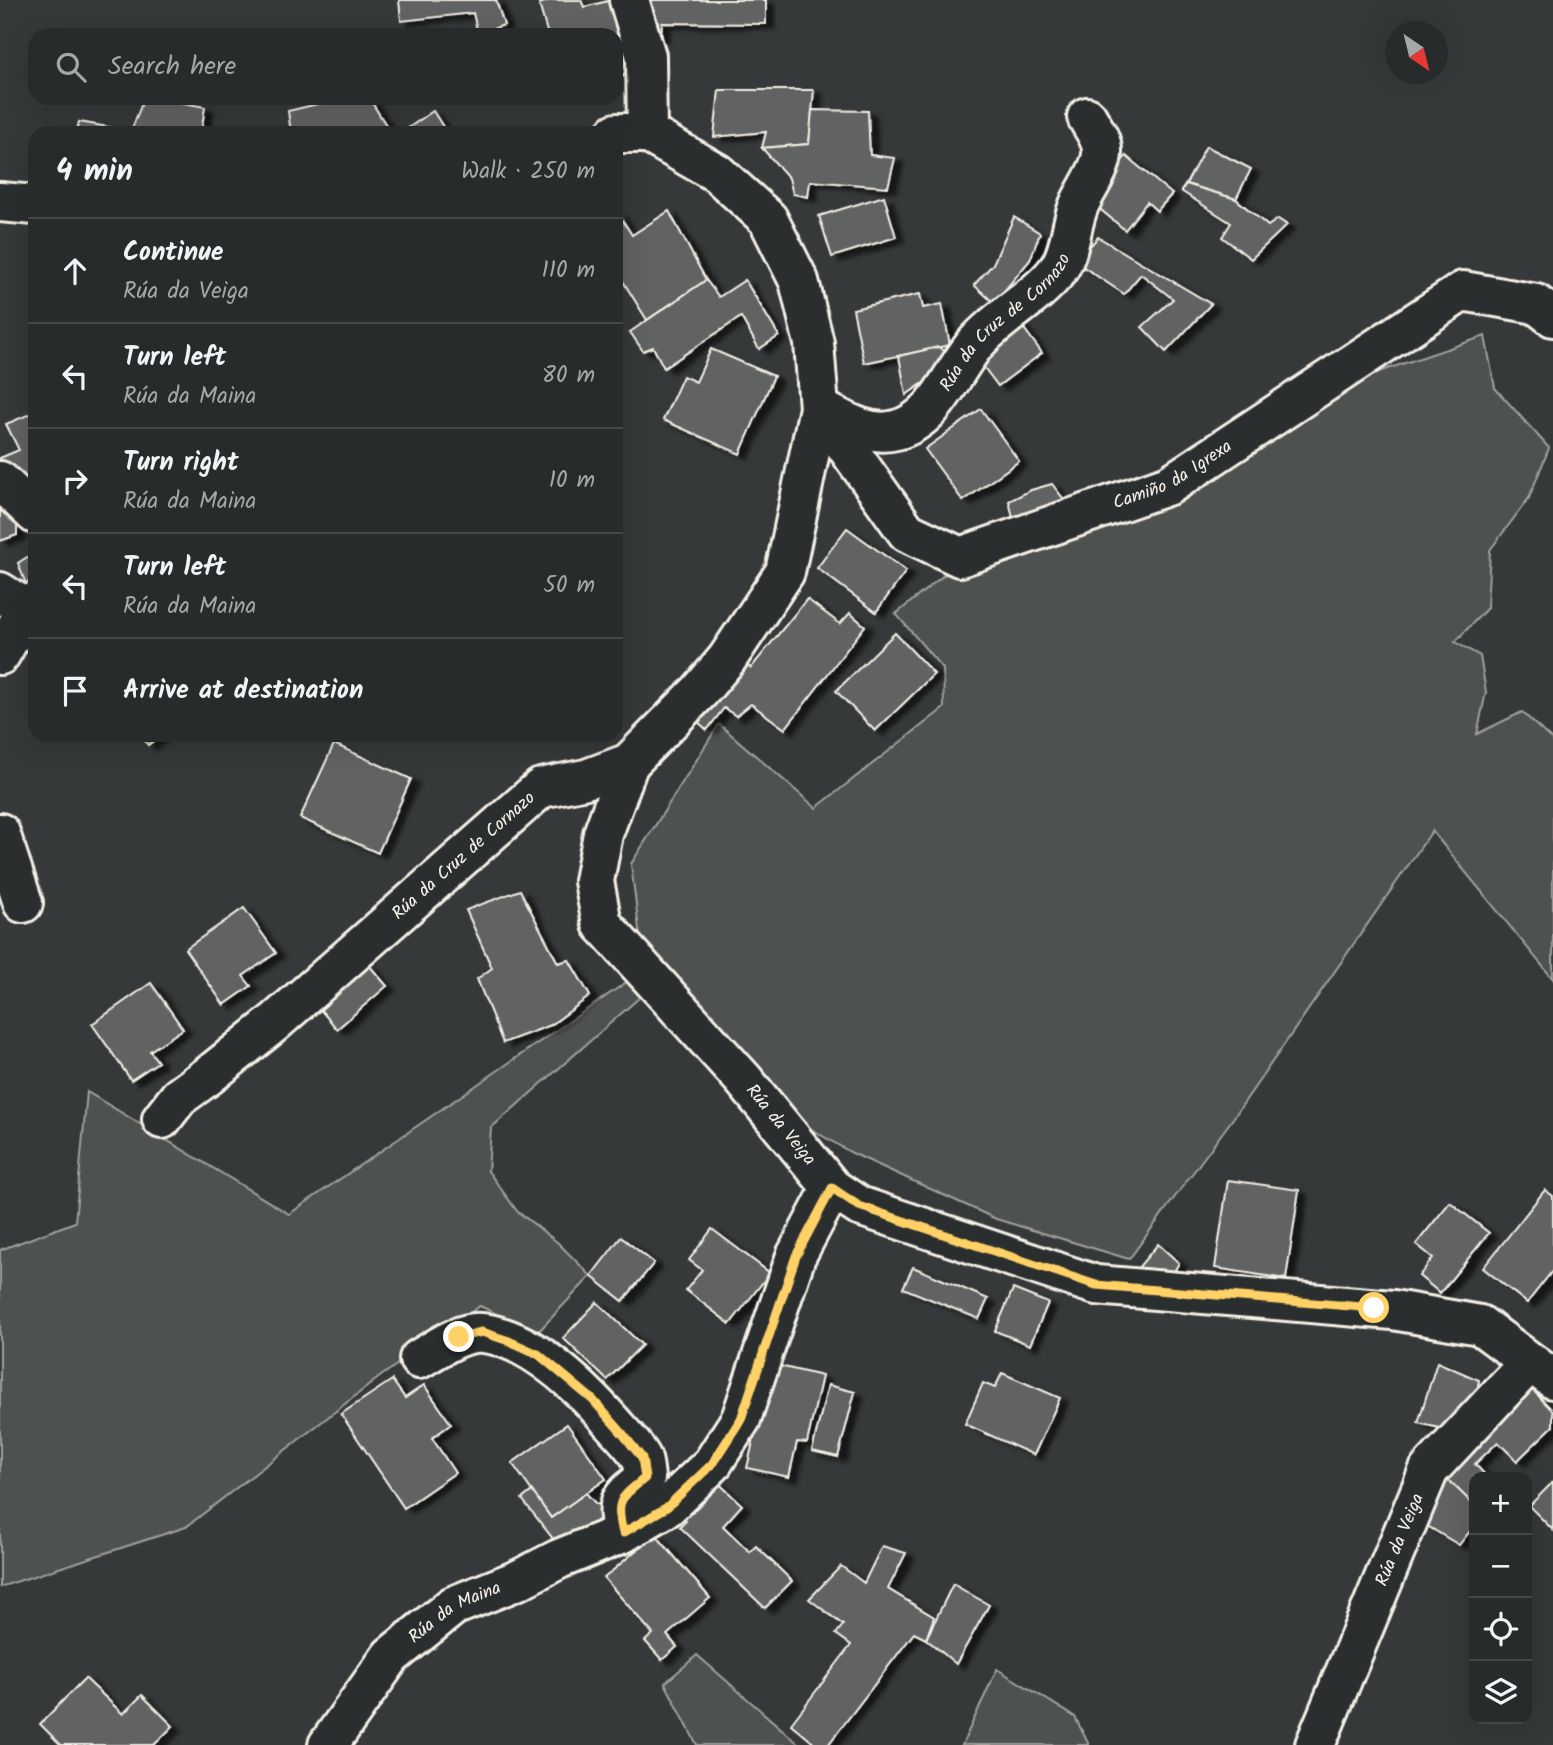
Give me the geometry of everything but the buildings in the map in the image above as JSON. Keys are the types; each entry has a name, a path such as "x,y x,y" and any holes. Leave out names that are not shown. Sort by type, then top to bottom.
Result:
{"street":[{"path":"629,0 646,56 632,133"},
{"name":"Rúa da Cruz de Cornazo","path":"819,408 853,426 872,431 895,431 918,421 947,386 976,343 1059,269 1078,208 1103,152 1098,136 1087,117"},
{"name":"Rúa da Cruz de Cornazo","path":"162,1119 179,1097 274,1023 541,788 586,779 629,763 700,691 727,659 785,572 819,408 814,343 799,281 768,219 717,173 632,133"},
{"path":"0,202 28,204"},
{"name":"Camiño da Igrexa","path":"819,408 907,532 960,557 1169,485 1462,291 1536,304 1553,317"},
{"path":"0,481 28,507"},
{"path":"0,655 21,601"},
{"name":"Rúa da Veiga","path":"629,763 603,834 594,881 602,924 743,1079 832,1188 859,1206 1096,1285 1406,1312 1479,1325 1542,1370 1429,1470 1315,1745"},
{"path":"0,833 23,903"},
{"name":"Rúa da Maina","path":"328,1745 391,1656 453,1606 623,1533 667,1507 712,1464 741,1419 796,1256 832,1188"},
{"path":"419,1359 459,1337 482,1332 538,1354 561,1372 593,1400 642,1458 645,1478 623,1496 617,1511 623,1533"}],"shaded area":[{"path":"1485,336 1495,388 1549,448 1529,498 1490,550 1487,608 1455,642 1480,656 1486,692 1477,734 1522,712 1553,741 1553,979 1432,831 1234,1117 1129,1259 996,1219 852,1153 761,1100 656,983 491,1128 488,1171 517,1211 557,1242 591,1276 537,1333 480,1306 381,1376 186,1527 0,1587 0,1250 75,1222 87,1092 289,1214 644,970 631,864 719,724 816,808 944,708 943,669 896,614 944,575 1162,499 1337,386"},
{"path":"697,1655 800,1745 697,1745 665,1683"},
{"path":"997,1669 1075,1717 1089,1745 962,1745"}],"route":[{"path":"459,1337 482,1332 538,1354 593,1400 623,1434 642,1458 645,1478 623,1496 617,1511 623,1533 667,1507 712,1464 741,1419 796,1256 832,1188 859,1206 1096,1285 1374,1308"}]}
